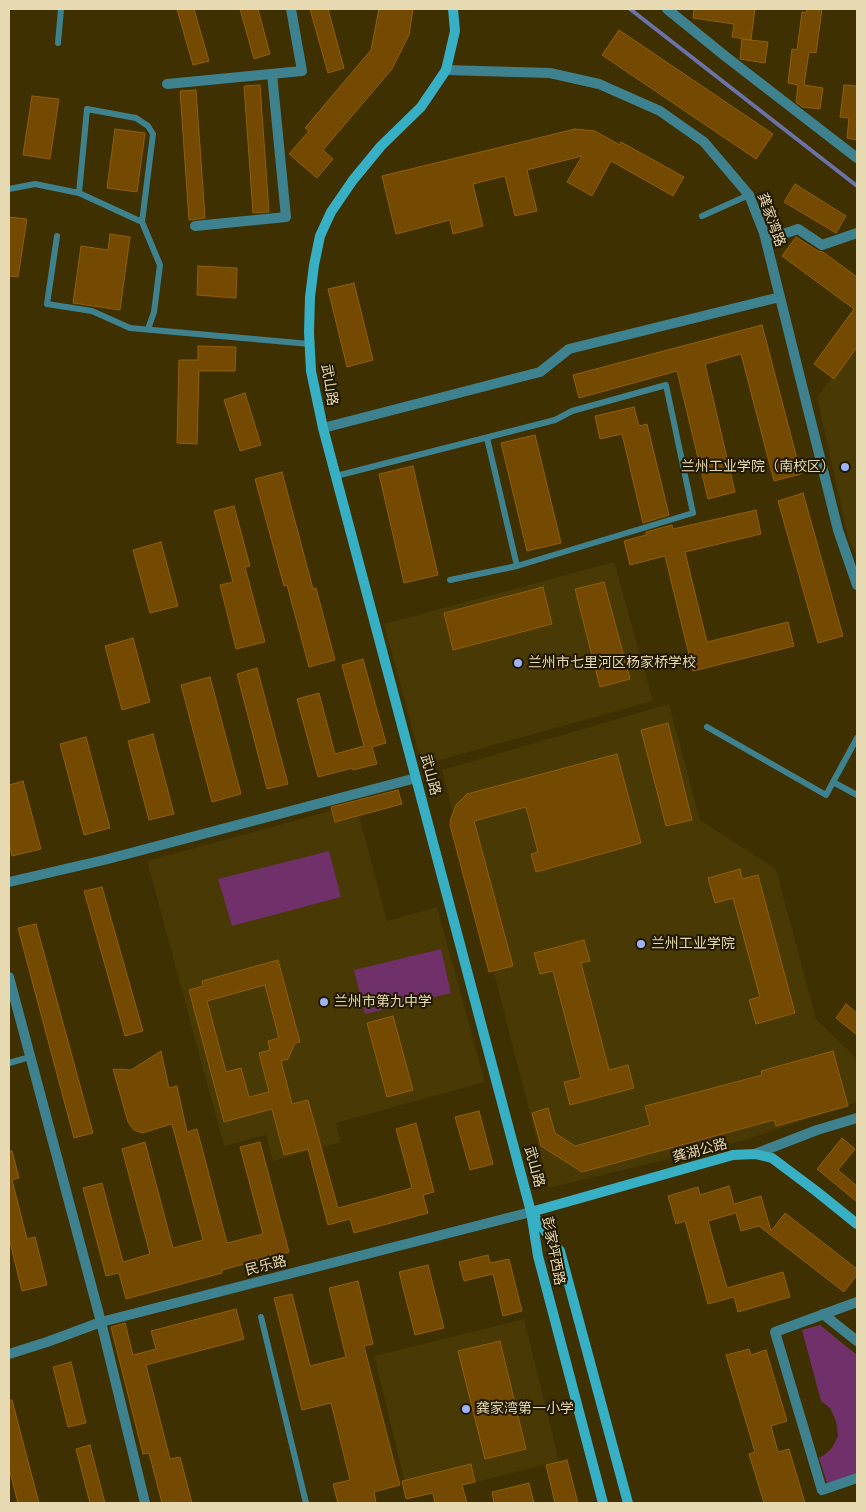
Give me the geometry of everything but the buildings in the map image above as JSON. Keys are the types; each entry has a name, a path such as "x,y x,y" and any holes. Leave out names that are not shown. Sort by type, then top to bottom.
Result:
{"main road":[{"name":"武山路","path":"453,9 455,31 446,70 421,107 381,146 353,180 331,212 320,236 310,297 311,371 323,428 532,1212"},
{"name":"龚湖公路","path":"532,1212 733,1155 755,1154 772,1158 857,1224"},
{"name":"彭家坪西路","path":"532,1212 538,1256 603,1503"},
{"name":"彭家坪西路","path":"532,1212 560,1250 628,1503"}],"street":[{"path":"167,84 302,71 291,9"},
{"path":"667,9 857,158"},
{"name":"龚家湾路","path":"446,70 550,73 599,84 660,111 704,142 749,195 766,240 838,530 857,585"},
{"path":"195,226 286,217 272,74"},
{"path":"766,240 798,229 822,245 857,232"},
{"path":"323,428 540,372 569,348 780,297"},
{"path":"9,882 104,860 416,778"},
{"path":"9,976 101,1322 145,1503"},
{"path":"755,1154 817,1130 857,1118"},
{"name":"民乐路","path":"9,1354 101,1322 532,1212"},
{"path":"857,1302 774,1332 822,1490 857,1478"},
{"path":"823,1314 857,1341"}],"lane":[{"path":"58,43 61,9"},
{"path":"78,193 87,109 136,118 148,126 153,134 142,222 160,265 154,312 148,329"},
{"path":"9,189 35,184 78,193 142,222"},
{"path":"702,216 749,195"},
{"path":"57,236 48,304 92,311 130,328 310,344"},
{"path":"336,476 555,420 572,411 666,385 693,513 517,566 450,580"},
{"path":"487,438 517,566"},
{"path":"707,727 826,795 857,738"},
{"path":"833,782 857,795"},
{"path":"9,1062 30,1057"},
{"path":"261,1317 306,1503"}],"shaded area":[{"name":"兰州工业学院（南校区）","path":"857,345 857,558 848,537 817,397"},
{"name":"兰州市七里河区杨家桥学校","path":"614,562 653,701 422,765 384,624"},
{"name":"兰州工业学院","path":"669,704 700,820 776,869 816,1019 857,1059 857,1102 742,1141 549,1188 442,770"},
{"name":"兰州市第九中学","path":"356,804 387,921 437,907 485,1082 336,1123 341,1142 273,1161 266,1135 224,1146 147,861"},
{"path":"329,851 341,897 232,926 218,879"},
{"path":"441,949 451,993 365,1014 354,970"},
{"name":"龚家湾第一小学","path":"524,1319 559,1461 409,1499 374,1356"},
{"path":"820,1325 857,1355 857,1473 827,1483 819,1458 832,1448 838,1436 836,1421 830,1408 821,1401 802,1330"}],"waterway":[{"path":"630,9 857,186"}],"place":[{"name":"兰州工业学院（南校区）","path":"845,467"},
{"name":"兰州市七里河区杨家桥学校","path":"518,663"},
{"name":"兰州工业学院","path":"641,944"},
{"name":"兰州市第九中学","path":"324,1002"},
{"name":"龚家湾第一小学","path":"466,1409"}]}
